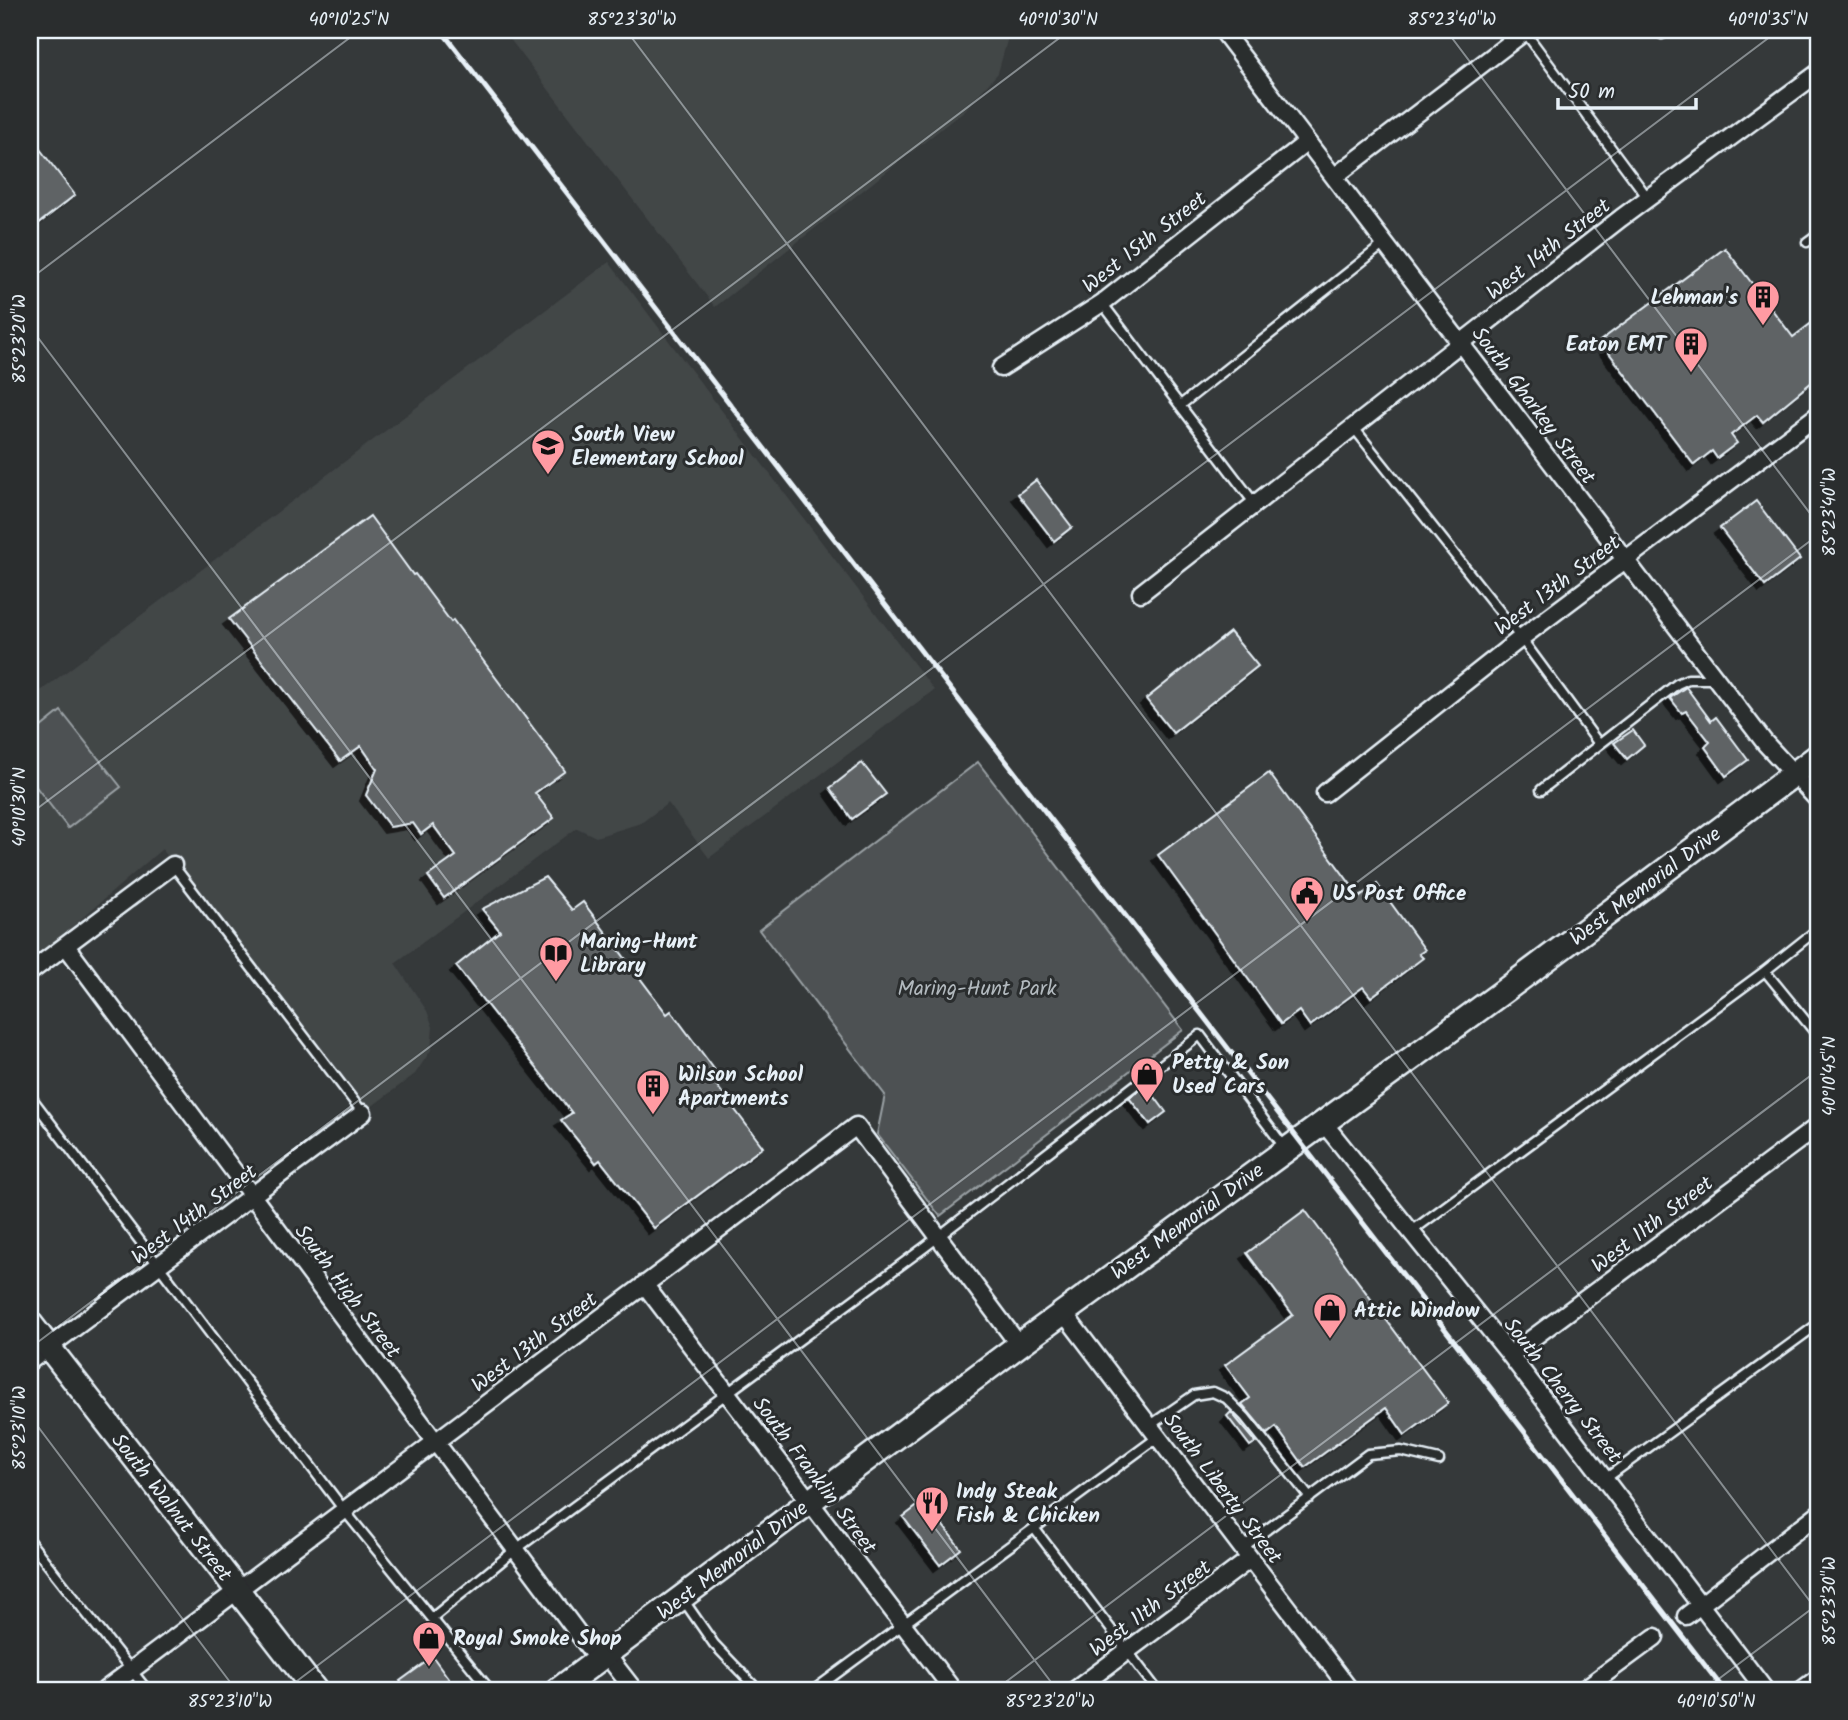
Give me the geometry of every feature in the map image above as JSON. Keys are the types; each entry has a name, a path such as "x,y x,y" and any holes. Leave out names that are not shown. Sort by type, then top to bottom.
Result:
{"main road":[{"name":"West Memorial Drive","path":"558,1690 1063,1312 1504,991 1818,756"},
{"name":"South Walnut Street","path":"30,1323 316,1690"}],"street":[{"name":"South Gharkey Street","path":"1222,30 1461,346 1719,679 1765,743 1818,800"},
{"path":"1334,177 1526,31"},
{"name":"West 14th Street","path":"1141,593 1648,199 1818,74"},
{"name":"West 15th Street","path":"1001,368 1102,303 1307,142"},
{"name":"West 13th Street","path":"1325,793 1521,638 1818,415"},
{"path":"30,972 173,864"},
{"name":"South High Street","path":"66,946 514,1550 602,1657 634,1690"},
{"name":"West 14th Street","path":"30,1361 363,1113"},
{"name":"South Cherry Street","path":"1322,1121 1412,1231 1605,1479 1692,1611 1765,1690"},
{"name":"West 13th Street","path":"105,1690 856,1126 938,1237"},
{"name":"West 11th Street","path":"1510,1355 1818,1126"},
{"path":"938,1237 1019,1345"},
{"name":"South Franklin Street","path":"644,1284 953,1690"},
{"name":"South Liberty Street","path":"1063,1312 1350,1690"},
{"path":"1692,1611 1818,1514"},
{"name":"West 11th Street","path":"1075,1690 1246,1553"},
{"path":"1583,1690 1655,1637"}],"lane":[{"path":"1659,30 1662,34 1668,30"},
{"path":"1526,31 1648,199"},
{"path":"1807,242 1818,234"},
{"path":"1182,404 1384,244"},
{"path":"1102,303 1182,404 1255,504"},
{"path":"1354,428 1521,638 1599,744"},
{"path":"1541,790 1677,684 1688,679 1719,679"},
{"path":"173,864 363,1113"},
{"path":"1412,1231 1818,929"},
{"path":"1765,971 1818,1036"},
{"path":"432,1618 514,1550 938,1237 1200,1035 1285,1148"},
{"path":"30,1096 344,1510 490,1690"},
{"path":"1605,1479 1818,1324"},
{"path":"814,1690 1034,1528 1153,1432 1194,1395 1213,1392 1226,1398 1245,1417 1310,1498"},
{"path":"1246,1553 1367,1454 1401,1451 1439,1460"},
{"path":"1034,1528 1157,1690"},
{"path":"30,1542 147,1690"},
{"path":"682,1598 714,1644 758,1690"},
{"path":"1795,1690 1818,1673"}],"shaded area":[{"path":"503,30 1010,30 998,73 965,110 715,307"},
{"name":"South View Elementary School","path":"609,262 934,690 709,858 668,803 641,823 596,837 577,828 395,963 427,1011 433,1027 431,1050 415,1074 363,1113 162,849 30,963 30,699"}],"green space":[{"path":"61,711 121,787 68,828 30,779 30,736"},
{"name":"Maring-Hunt Park","path":"978,762 1183,1030 940,1216 877,1134 885,1095 759,930"}],"building":[{"path":"30,136 75,195 38,224 30,214"},
{"name":"Eaton EMT","path":"1725,248 1793,337 1818,318 1818,377 1763,422 1757,415 1731,435 1737,443 1717,458 1712,451 1694,465 1600,341"},
{"path":"1036,480 1072,527 1054,541 1018,494"},
{"path":"1756,501 1800,559 1765,586 1720,528"},
{"path":"370,516 413,575 415,574 451,622 453,620 565,771 535,793 554,818 444,898 428,876 456,856 433,825 421,834 413,823 390,827 366,795 377,769 361,746 340,761 229,619"},
{"path":"1230,632 1258,666 1173,733 1146,699"},
{"path":"1686,687 1711,721 1716,717 1748,760 1726,776 1705,747 1710,742 1686,711 1682,713 1670,698"},
{"path":"1633,730 1644,745 1627,759 1614,743"},
{"path":"862,763 886,794 852,819 830,788"},
{"name":"US Post Office","path":"1269,773 1360,897 1377,884 1425,950 1419,954 1423,958 1371,997 1363,987 1310,1026 1299,1011 1281,1024 1158,855"},
{"path":"545,877 572,910 583,902 667,1014 671,1011 720,1077 714,1082 763,1147 654,1228 600,1160 596,1163 561,1120 572,1113 456,966 500,931 482,909"},
{"name":"Petty & Son Used Cars","path":"1146,1085 1166,1112 1150,1124 1129,1098"},
{"name":"Attic Window","path":"1305,1210 1448,1403 1405,1435 1386,1408 1305,1467 1276,1427 1267,1434 1242,1404 1250,1398 1225,1365 1293,1315 1247,1253"},
{"path":"1231,1412 1256,1442 1250,1446 1227,1416"},
{"name":"Indy Steak Fish & Chicken","path":"924,1501 961,1549 940,1565 903,1517"},
{"name":"Royal Smoke Shop","path":"433,1657 449,1679 434,1690 407,1690 400,1681"}],"railway":[{"path":"441,30 1724,1690"}],"place":[{"name":"Lehman's","path":"1763,327"},
{"name":"Eaton EMT","path":"1691,374"},
{"name":"South View Elementary School","path":"548,476"},
{"name":"US Post Office","path":"1307,923"},
{"name":"Maring-Hunt Library","path":"556,983"},
{"name":"Petty & Son Used Cars","path":"1147,1104"},
{"name":"Wilson School Apartments","path":"653,1116"},
{"name":"Attic Window","path":"1330,1340"},
{"name":"Indy Steak Fish & Chicken","path":"932,1533"},
{"name":"Royal Smoke Shop","path":"429,1668"}]}
